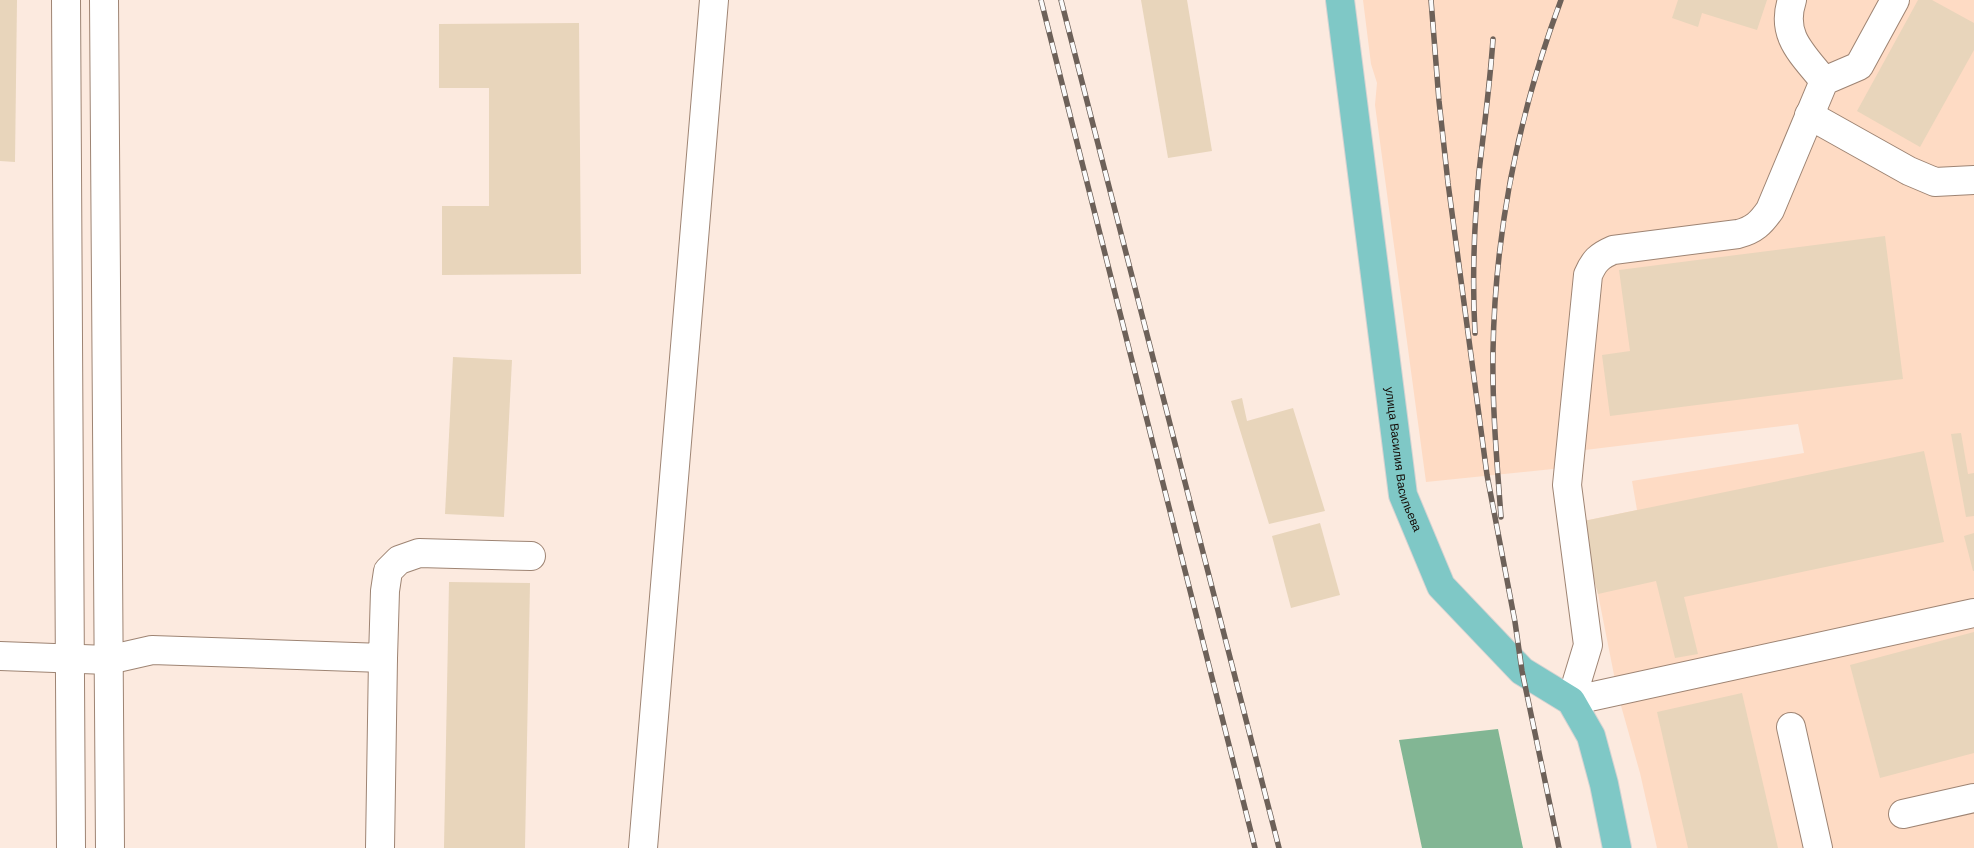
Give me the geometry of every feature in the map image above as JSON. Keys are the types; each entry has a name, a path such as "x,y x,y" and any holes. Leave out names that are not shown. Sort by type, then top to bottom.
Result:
{"main road":[{"name":"улица Василия Васильева","path":"1340,0 1403,495 1440,586 1522,671 1571,701 1591,736 1604,784 1617,848"}],"lane":[{"path":"66,0 71,848"},
{"path":"104,0 110,848"},
{"path":"643,848 714,0"},
{"path":"1792,0 1788,21 1789,32 1824,80"},
{"path":"1895,0 1859,66 1824,80 1770,210 1761,224 1751,231 1738,234 1613,250 1600,255 1593,263 1588,275 1567,485 1588,645 1571,701 1974,613"},
{"path":"1809,115 1909,170 1935,182 1974,180"},
{"path":"380,848 385,591 388,571 399,560 419,553 530,556"},
{"path":"0,656 108,660 152,650 384,658"},
{"path":"1791,727 1818,848"},
{"path":"1903,814 1974,798"}],"shaded area":[{"path":"1363,0 1974,0 1974,848 1657,848 1640,773 1618,695 1598,594 1579,522 1637,510 1632,481 1804,453 1798,424 1585,450 1582,466 1426,482 1375,105 1377,83 1371,64"}],"green space":[{"path":"1498,729 1523,848 1422,848 1399,740"}],"building":[{"path":"0,0 17,0 15,162 0,161"},
{"path":"1141,0 1187,0 1212,151 1168,158"},
{"path":"1678,0 1767,0 1757,30 1702,13 1698,27 1672,18"},
{"path":"1918,0 1932,0 1974,23 1974,50 1920,147 1857,111"},
{"path":"579,23 581,274 442,275 442,206 489,206 489,88 439,88 439,24"},
{"path":"1885,236 1903,379 1610,416 1602,355 1630,351 1619,270"},
{"path":"453,357 512,360 504,517 445,514"},
{"path":"1242,398 1247,421 1293,408 1325,511 1269,524 1231,401"},
{"path":"1961,433 1968,474 1974,473 1974,516 1966,517 1951,434"},
{"path":"1924,451 1944,542 1684,597 1698,654 1675,658 1656,581 1598,594 1579,522"},
{"path":"1320,523 1340,595 1291,608 1272,536"},
{"path":"1974,533 1974,571 1973,571 1964,536"},
{"path":"449,582 530,583 525,848 444,848"},
{"path":"1974,632 1974,753 1880,778 1850,665"},
{"path":"1742,693 1778,848 1688,848 1657,712"}],"railway":[{"path":"1041,0 1255,848"},
{"path":"1061,0 1279,848"},
{"path":"1431,0 1448,183 1487,475 1515,622 1522,671 1559,848"},
{"path":"1501,517 1495,434 1493,351 1495,306 1504,217 1512,173 1533,85 1561,0"},
{"path":"1475,333 1476,212 1493,39"}]}
